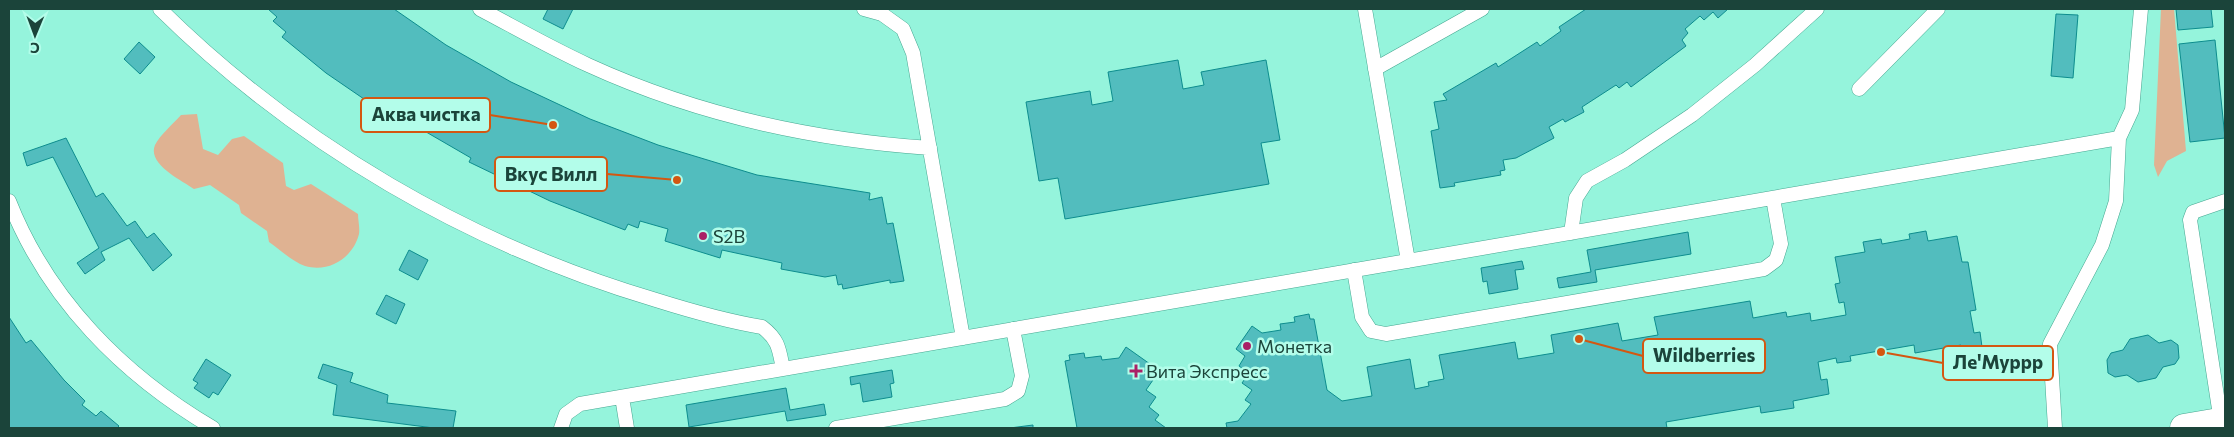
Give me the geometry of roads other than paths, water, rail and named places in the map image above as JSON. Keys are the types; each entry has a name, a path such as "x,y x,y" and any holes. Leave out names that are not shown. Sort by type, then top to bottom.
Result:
{"main road":[{"path":"2184,428 2223,422"}],"lane":[{"path":"160,9 204,49 284,116 329,147 407,195 472,229 571,272 684,309 762,328 773,335 779,345 783,369"},
{"path":"480,9 590,66 695,105 754,122 822,136 888,145 930,148"},
{"path":"864,9 882,14 903,29 913,53 962,338"},
{"path":"1365,9 1408,261"},
{"path":"1375,69 1482,9"},
{"path":"1571,233 1576,198 1587,181 1625,160 1692,114 1755,65 1816,9"},
{"path":"1859,89 1938,9"},
{"path":"2055,428 2050,344 2102,245 2116,201 2119,138 2132,110 2141,9"},
{"path":"561,428 566,414 580,404 2119,138"},
{"path":"1354,270 1362,317 1371,331 1386,334 1405,331 1764,269 1776,260 1781,244 1773,198"},
{"path":"9,201 32,250 54,285 107,350 141,380 177,407 213,428"},
{"path":"2223,422 2190,220 2193,212 2225,201"},
{"path":"836,428 1005,399 1018,391 1022,376 1014,329"},
{"path":"622,397 627,428"}],"place":[{"name":"Аква чистка","path":"553,125"},
{"name":"Вкус Вилл","path":"677,180"},
{"name":"S2B","path":"703,236"},
{"name":"Wildberries","path":"1579,339"},
{"name":"Монетка","path":"1247,346"},
{"name":"Ле'Муррр","path":"1881,352"},
{"name":"Вита Экспресс","path":"1136,371"}]}
